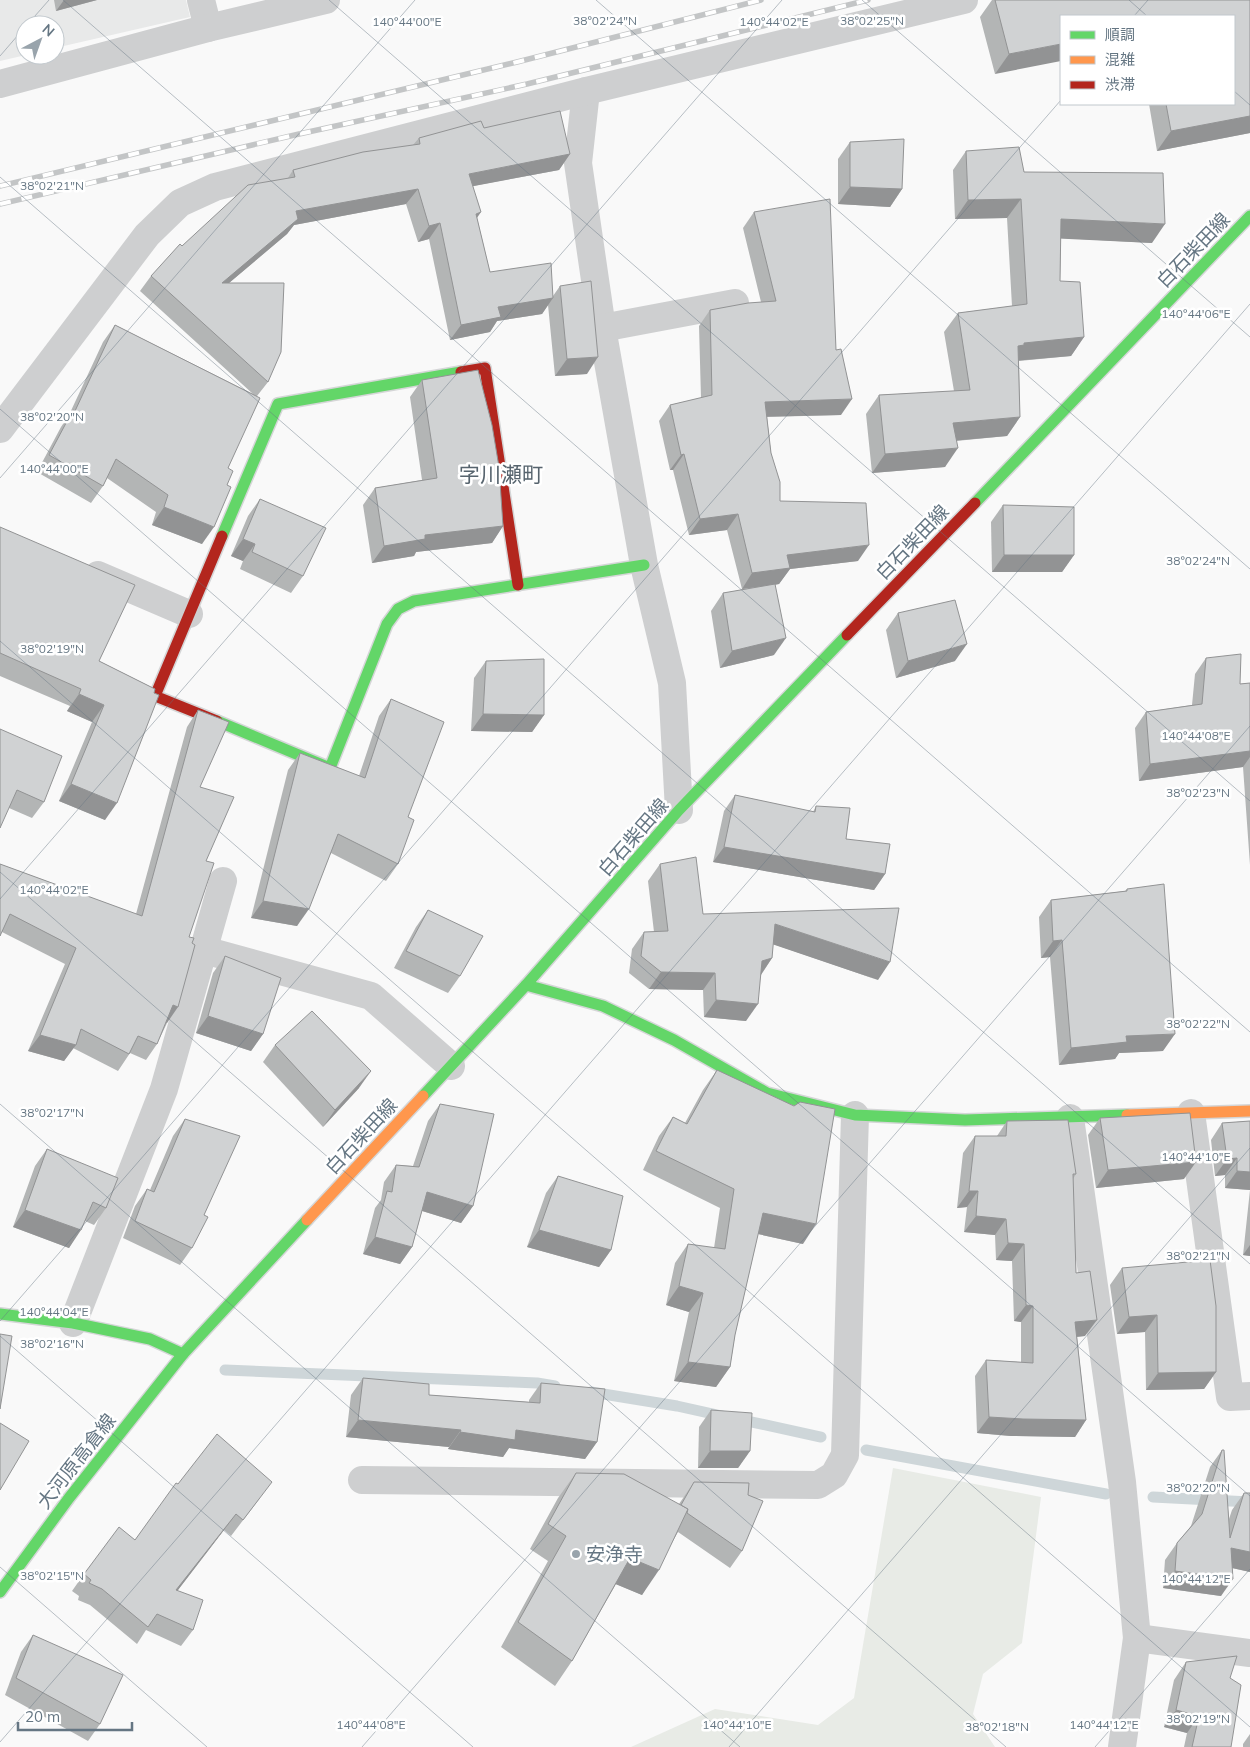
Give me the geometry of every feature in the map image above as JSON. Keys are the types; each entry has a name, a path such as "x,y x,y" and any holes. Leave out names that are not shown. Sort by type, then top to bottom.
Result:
{"street":[{"path":"201,0 208,28"},
{"path":"0,84 208,28 326,0"},
{"path":"0,429 147,235 180,203 215,187 586,91 964,0"},
{"path":"586,91 578,163 602,328 644,565 672,683 679,810"},
{"name":"白石柴田線","path":"183,1354 526,985 679,810 1250,216"},
{"path":"602,328 735,303"},
{"path":"518,585 485,368 278,404 154,696 330,768 386,624 398,609 414,601 518,585 644,565"},
{"path":"72,564 189,614"},
{"path":"73,1323 164,1089 223,882"},
{"path":"204,950 371,996 451,1066"},
{"path":"526,985 603,1006 674,1040 767,1093 856,1115 965,1120 1250,1111"},
{"path":"1191,1113 1230,1397 1250,1396"},
{"path":"362,1480 818,1486 834,1475 845,1455 856,1115"},
{"path":"1070,1118 1122,1482 1137,1638 1122,1747"},
{"path":"0,1314 73,1323 150,1339 183,1354"},
{"name":"大河原高倉線","path":"0,1592 69,1498 183,1354"},
{"path":"1137,1638 1250,1653"}],"shaded area":[{"path":"0,0 186,0 190,17 65,46 65,15 15,15 15,58 0,61"},
{"path":"893,1468 1041,1497 1022,1643 983,1674 973,1714 995,1747 631,1747 715,1709 818,1725 854,1698"}],"building":[{"path":"995,0 1250,0 1250,116 1171,131 1166,105 1235,105 1235,15 1060,15 1060,44 1009,54"},
{"path":"560,111 570,154 469,174 481,212 476,214 490,272 551,263 553,298 498,307 501,317 461,325 440,223 429,226 418,189 296,211 298,219 222,283 284,283 281,352 268,382 151,276 180,244 182,246 248,185 295,177 293,170 363,152 420,144 419,138 481,121 484,128"},
{"path":"904,139 902,189 850,187 850,142"},
{"path":"1019,147 1024,172 1163,173 1165,224 1061,219 1060,281 1080,282 1084,337 1024,343 1024,345 1018,346 1020,417 953,423 958,448 885,454 879,395 970,390 958,313 1027,304 1021,199 968,200 966,151"},
{"path":"830,199 836,350 841,349 852,399 765,402 771,453 780,482 780,501 866,503 869,545 787,555 790,568 752,573 738,514 700,519 684,454 681,455 670,405 712,395 710,310 748,303 776,301 754,212"},
{"path":"591,281 598,357 567,359 560,286"},
{"path":"115,325 260,398 228,468 233,471 227,485 231,487 214,527 164,507 168,495 116,459 103,486 49,455 73,410 75,411"},
{"path":"478,370 492,425 499,467 503,526 425,535 425,539 384,546 375,488 437,478 422,380"},
{"path":"260,499 326,528 303,576 252,552 255,544 243,539"},
{"path":"1003,505 1074,507 1074,555 1004,555"},
{"path":"0,527 135,585 99,661 155,689 154,693 159,695 117,803 71,784 104,705 79,694 81,689 0,653"},
{"path":"775,584 786,638 732,651 723,593"},
{"path":"955,600 967,644 908,661 898,613"},
{"path":"1241,654 1240,684 1250,683 1250,751 1150,764 1146,712 1202,704 1206,658"},
{"path":"544,659 544,715 483,714 486,661"},
{"path":"391,699 444,722 408,817 414,820 398,864 338,834 309,909 263,901 300,753 365,778"},
{"path":"198,710 229,722 200,787 234,797 206,861 214,863 189,937 194,938 192,943 195,945 178,1007 173,1005 157,1044 138,1036 129,1054 81,1029 76,1045 40,1035 76,948 10,914 0,936 0,864 142,916"},
{"path":"0,729 62,756 44,802 17,790 0,828"},
{"path":"735,795 815,812 816,806 850,808 846,839 890,844 885,874 724,847"},
{"path":"696,857 703,914 899,908 890,962 775,924 772,958 762,961 758,1004 716,1000 715,973 661,972 641,956 644,932 668,931 660,864"},
{"path":"1164,884 1175,1034 1126,1036 1127,1042 1071,1048 1062,940 1053,941 1051,900 1127,891 1127,889"},
{"path":"428,910 483,936 460,976 406,951"},
{"path":"225,956 281,978 263,1034 208,1016"},
{"path":"312,1011 371,1071 335,1110 275,1045"},
{"path":"717,1070 794,1106 800,1102 835,1109 816,1224 763,1213 735,1335 730,1367 688,1362 703,1293 679,1286 688,1244 725,1249 734,1189 656,1151 673,1117 687,1124"},
{"path":"440,1104 494,1114 473,1206 427,1192 412,1247 375,1237 387,1191 392,1192 396,1165 419,1167"},
{"path":"1190,1113 1196,1162 1108,1170 1100,1118"},
{"path":"185,1119 240,1136 204,1215 208,1217 192,1248 135,1221 147,1189 154,1192"},
{"path":"1068,1120 1076,1174 1073,1174 1076,1273 1090,1271 1097,1320 1075,1322 1086,1420 989,1417 986,1360 1033,1363 1033,1306 1026,1305 1024,1244 1008,1243 1006,1219 976,1216 978,1191 969,1191 975,1136 1006,1136 1007,1121"},
{"path":"1250,1121 1250,1172 1237,1171 1237,1158 1227,1159 1222,1123"},
{"path":"47,1149 118,1178 106,1208 93,1202 81,1230 25,1210"},
{"path":"558,1176 623,1196 611,1250 539,1230"},
{"path":"1210,1260 1216,1306 1216,1372 1158,1373 1157,1315 1129,1317 1122,1268"},
{"path":"0,1334 12,1336 0,1409"},
{"path":"363,1378 429,1384 429,1395 540,1403 541,1383 605,1389 597,1442 516,1430 515,1440 460,1432 461,1430 358,1420"},
{"path":"711,1410 752,1413 750,1451 710,1451"},
{"path":"0,1423 29,1441 0,1490"},
{"path":"217,1434 272,1482 243,1520 236,1514 176,1590 203,1600 193,1630 157,1614 148,1627 102,1589 89,1583 91,1580 84,1574 119,1527 135,1540 176,1483 178,1484"},
{"path":"1222,1450 1224,1450 1230,1538 1244,1493 1250,1493 1250,1552 1231,1548 1233,1579 1175,1571 1177,1543 1202,1514"},
{"path":"576,1473 624,1474 688,1509 659,1570 630,1558 572,1661 518,1622 566,1536 548,1524"},
{"path":"694,1482 749,1483 748,1495 763,1501 742,1551 687,1513 688,1509 681,1505"},
{"path":"33,1635 123,1675 100,1724 16,1678"},
{"path":"1237,1656 1230,1678 1241,1685 1231,1747 1192,1747 1199,1716 1176,1710 1186,1662"}],"waterway":[{"path":"225,1370 537,1383 555,1386"},
{"path":"591,1392 677,1406 722,1416"},
{"path":"738,1419 821,1437"},
{"path":"866,1450 1106,1494"},
{"path":"1153,1497 1250,1502"}],"railway":[{"path":"0,186 517,62 761,0"},
{"path":"0,204 299,134 527,84 868,0"}],"traffic: fast":[{"path":"975,503 1250,216"},
{"path":"222,536 278,404 461,372"},
{"path":"217,721 330,768 387,624 398,609 414,601 644,565"},
{"path":"423,1096 526,985 679,810 847,635"},
{"path":"526,985 603,1006 674,1040 767,1093 855,1115 965,1120 1127,1115"},
{"path":"0,1314 73,1323 150,1339 183,1354 307,1220"},
{"path":"0,1592 69,1498 183,1354"}],"traffic: slow":[{"path":"307,1220 423,1096"},
{"path":"1127,1115 1250,1111"}],"traffic: jam":[{"path":"461,372 485,368 518,585"},
{"path":"847,635 975,503"},
{"path":"217,721 155,696 222,536"}],"place":[{"name":"安浄寺","path":"576,1554"}],"district":[{"name":"字川瀬町","path":"501,474"}]}
